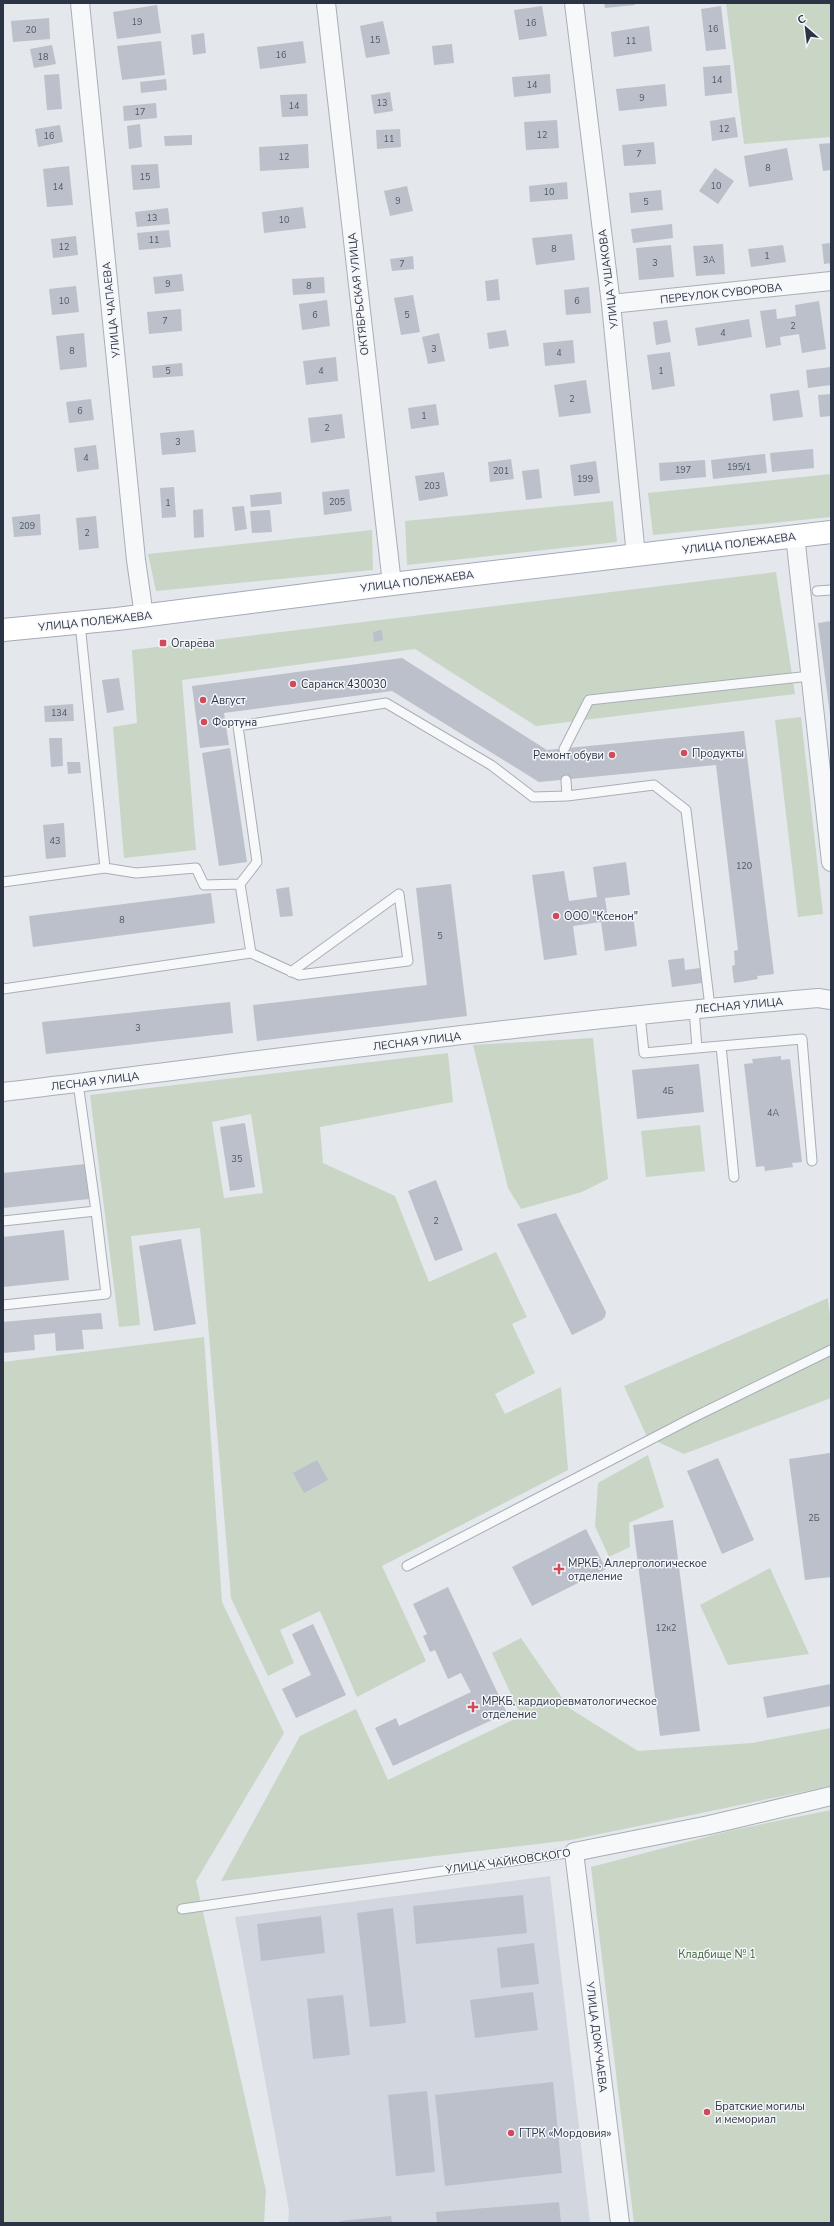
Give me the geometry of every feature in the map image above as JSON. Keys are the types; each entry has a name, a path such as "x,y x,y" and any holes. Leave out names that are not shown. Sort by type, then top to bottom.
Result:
{"main road":[{"name":"УЛИЦА ПОЛЕЖАЕВА","path":"3,630 144,616 392,584 636,556 795,535 831,532"}],"street":[{"name":"УЛИЦА ЧАПАЕВА","path":"80,3 136,560 144,616"},
{"name":"ОКТЯБРЬСКАЯ УЛИЦА","path":"326,3 392,584"},
{"name":"УЛИЦА УШАКОВА","path":"574,3 611,304 636,556"},
{"name":"ПЕРЕУЛОК СУВОРОВА","path":"611,304 831,281"},
{"path":"795,535 810,676 828,813 831,862"},
{"name":"ЛЕСНАЯ УЛИЦА","path":"3,1092 522,1027 702,1008 818,998 831,1000"},
{"name":"УЛИЦА ЧАЙКОВСКОГО","path":"574,1852 709,1825 831,1796"},
{"name":"УЛИЦА ДОКУЧАЕВА","path":"574,1852 620,2223"}],"lane":[{"path":"818,591 831,590"},
{"path":"80,623 105,868"},
{"path":"564,749 589,700 810,676"},
{"path":"251,953 240,884 257,862 238,726 386,703 491,765 533,797 567,796 654,785 686,810 702,1008 697,1048"},
{"path":"566,780 567,796"},
{"path":"3,882 105,868 136,872 196,868 204,885 240,884"},
{"path":"3,989 251,953 291,972 299,975 408,961 400,894 291,972"},
{"path":"640,1015 644,1053 802,1039 812,1161"},
{"path":"721,1046 734,1177"},
{"path":"3,1305 106,1294 78,1083"},
{"path":"3,1221 96,1211"},
{"path":"407,1566 690,1419 831,1350"},
{"name":"УЛИЦА ЧАЙКОВСКОГО","path":"182,1908 574,1852"}],"shaded area":[{"path":"550,1876 590,2223 288,2223 289,2210 235,1917"}],"green space":[{"path":"726,3 831,3 831,137 744,144"},
{"path":"831,474 831,517 653,535 648,493"},
{"path":"613,501 617,542 407,565 405,521"},
{"path":"372,530 373,570 156,591 148,554"},
{"path":"776,572 795,694 536,726 415,649 182,680 196,850 124,858 113,727 137,723 132,650"},
{"path":"801,717 823,914 798,917 775,720"},
{"path":"593,1038 608,1179 582,1192 521,1209 508,1188 473,1045"},
{"path":"448,1053 453,1102 320,1127 323,1163 395,1196 429,1282 496,1252 527,1317 512,1324 535,1373 495,1394 505,1414 561,1387 568,1470 382,1566 426,1661 357,1697 320,1611 280,1630 294,1663 268,1676 231,1598 200,1228 131,1236 140,1325 119,1327 90,1095","holes":["251,1114 263,1193 224,1198 212,1122"]},
{"path":"700,1125 705,1171 646,1177 641,1131"},
{"path":"828,1298 831,1326 831,1398 684,1454 647,1437 624,1386"},
{"path":"204,1337 222,1602 284,1733 196,1881 266,2191 264,2223 3,2223 3,1362"},
{"path":"648,1455 664,1507 629,1523 630,1547 609,1557 595,1526 598,1483"},
{"path":"770,1568 809,1654 728,1665 700,1605"},
{"path":"521,1638 569,1708 638,1751 752,1743 831,1728 831,1786 571,1840 221,1881 300,1736 356,1709 388,1780 521,1716 492,1653"},
{"name":"Кладбище № 1","path":"831,1810 831,2223 634,2223 591,1867 733,1830"}],"building":[{"path":"604,3 635,3 635,5 605,8"},
{"path":"157,5 161,33 117,39 113,12"},
{"path":"542,6 547,36 519,40 514,10"},
{"path":"721,6 726,49 706,51 701,9"},
{"path":"49,18 50,39 13,42 11,21"},
{"path":"383,21 390,54 366,58 360,26"},
{"path":"649,26 652,51 614,57 611,32"},
{"path":"204,33 206,53 193,55 191,35"},
{"path":"161,41 165,75 122,80 117,46"},
{"path":"303,41 306,63 260,69 257,47"},
{"path":"452,44 454,63 434,65 432,46"},
{"path":"52,45 56,64 34,68 30,49"},
{"path":"730,65 732,93 705,96 703,67"},
{"path":"59,74 62,109 47,110 44,75"},
{"path":"550,74 551,93 514,97 512,77"},
{"path":"166,79 167,90 141,93 140,82"},
{"path":"665,84 667,106 619,111 616,89"},
{"path":"390,92 393,111 374,114 371,95"},
{"path":"307,94 308,116 282,117 280,95"},
{"path":"156,103 157,118 124,121 123,106"},
{"path":"735,117 738,137 712,141 710,121"},
{"path":"557,120 559,148 526,150 524,122"},
{"path":"140,124 142,147 129,149 127,126"},
{"path":"60,125 63,142 38,147 35,129"},
{"path":"400,129 401,147 377,149 376,130"},
{"path":"192,135 192,145 165,146 164,136"},
{"path":"654,142 656,164 624,166 622,145"},
{"path":"831,143 831,170 823,171 819,144"},
{"path":"308,144 309,168 260,171 259,147"},
{"path":"787,148 793,180 749,187 744,156"},
{"path":"158,164 160,188 133,190 131,165"},
{"path":"69,166 73,205 47,207 43,169"},
{"path":"715,168 734,181 718,204 699,191"},
{"path":"567,182 568,199 530,202 529,186"},
{"path":"407,186 413,211 390,216 384,191"},
{"path":"661,190 663,210 631,213 629,193"},
{"path":"303,207 306,228 264,233 262,212"},
{"path":"168,208 170,224 137,227 135,212"},
{"path":"672,224 673,238 633,243 631,229"},
{"path":"169,230 171,247 139,250 137,233"},
{"path":"572,234 575,260 536,265 532,238"},
{"path":"76,236 78,255 53,258 51,239"},
{"path":"831,243 831,263 824,264 822,244"},
{"path":"723,244 725,274 696,276 693,246"},
{"path":"671,245 674,277 639,280 636,248"},
{"path":"783,245 786,262 751,267 748,249"},
{"path":"413,256 414,269 392,271 390,259"},
{"path":"182,274 184,291 155,294 153,277"},
{"path":"324,277 325,293 293,295 292,279"},
{"path":"498,279 500,300 487,301 485,281"},
{"path":"76,286 79,312 52,315 49,289"},
{"path":"589,287 591,313 566,315 564,290"},
{"path":"413,295 420,332 401,335 394,298"},
{"path":"327,300 330,326 302,330 299,304"},
{"path":"819,301 826,349 802,353 799,334 780,337 781,345 766,348 760,311 776,309 777,319 796,316 795,305"},
{"path":"181,309 182,331 149,334 147,312"},
{"path":"749,319 752,337 698,346 695,328"},
{"path":"667,320 671,342 656,345 653,322"},
{"path":"506,330 509,346 489,349 487,333"},
{"path":"84,333 87,367 60,370 56,336"},
{"path":"439,333 445,361 428,364 422,337"},
{"path":"573,340 575,363 545,366 543,343"},
{"path":"670,352 675,386 652,390 647,355"},
{"path":"336,357 338,381 306,385 303,361"},
{"path":"182,363 183,376 153,378 152,366"},
{"path":"831,367 831,385 808,388 806,370"},
{"path":"586,380 591,413 559,417 554,385"},
{"path":"799,390 803,417 773,421 770,394"},
{"path":"831,394 831,416 820,417 818,395"},
{"path":"91,399 94,420 69,423 66,402"},
{"path":"436,404 439,425 411,429 408,408"},
{"path":"342,414 345,438 311,443 308,418"},
{"path":"194,430 196,452 162,455 160,433"},
{"path":"96,445 99,469 77,472 74,448"},
{"path":"813,449 814,468 772,472 770,453"},
{"path":"765,454 767,473 713,479 711,460"},
{"path":"511,459 514,479 490,482 488,462"},
{"path":"705,460 706,477 660,481 659,463"},
{"path":"596,461 600,493 574,496 570,465"},
{"path":"539,469 542,498 526,500 522,471"},
{"path":"444,472 448,496 419,501 415,476"},
{"path":"174,487 176,517 162,518 160,488"},
{"path":"349,489 352,511 324,515 322,492"},
{"path":"281,492 282,504 251,507 250,495"},
{"path":"244,506 247,529 235,531 232,507"},
{"path":"203,509 204,537 194,538 193,510"},
{"path":"270,510 272,532 252,533 250,511"},
{"path":"40,514 41,535 14,537 12,517"},
{"path":"96,516 99,548 79,550 76,518"},
{"path":"831,621 831,715 830,715 818,623"},
{"path":"382,630 383,640 374,642 373,632"},
{"path":"402,658 547,750 744,731 774,974 757,976 758,979 734,983 732,966 735,965 734,951 738,950 716,765 539,782 392,691 224,713 229,745 200,748 192,686"},
{"path":"119,678 124,710 107,713 102,680"},
{"path":"73,704 74,721 45,722 44,706"},
{"path":"49,738 62,738 63,766 51,767"},
{"path":"230,748 247,862 219,866 202,753"},
{"path":"67,762 80,762 81,773 68,774"},
{"path":"64,823 66,857 46,859 43,825"},
{"path":"626,862 630,895 605,898 608,920 633,916 637,946 605,951 601,922 573,926 577,955 544,960 532,875 564,871 569,901 597,897 593,867"},
{"path":"451,884 467,1016 257,1041 253,1005 427,985 416,888"},
{"path":"289,887 293,916 280,917 276,889"},
{"path":"211,893 215,923 33,947 29,916"},
{"path":"684,958 685,970 700,968 702,983 672,987 668,960"},
{"path":"230,1002 233,1033 46,1054 42,1022"},
{"path":"781,1056 781,1060 790,1059 802,1162 792,1163 793,1167 765,1171 764,1166 756,1167 744,1064 753,1063 752,1059"},
{"path":"699,1064 704,1112 637,1119 632,1070"},
{"path":"245,1123 255,1187 230,1191 220,1127"},
{"path":"85,1164 89,1199 3,1208 3,1173"},
{"path":"436,1180 463,1250 435,1261 408,1191"},
{"path":"556,1213 606,1312 605,1317 602,1320 572,1335 517,1224"},
{"path":"64,1230 69,1280 3,1287 3,1237"},
{"path":"181,1239 196,1324 154,1331 139,1246"},
{"path":"101,1313 103,1329 82,1330 84,1349 56,1351 55,1333 34,1335 35,1350 3,1353 3,1322"},
{"path":"830,1453 831,1577 805,1580 789,1459"},
{"path":"718,1458 754,1540 722,1554 687,1471"},
{"path":"317,1460 328,1480 304,1493 293,1473"},
{"path":"673,1520 700,1731 660,1736 633,1525"},
{"path":"586,1529 606,1569 532,1606 512,1567"},
{"path":"448,1587 507,1713 393,1766 375,1728 396,1718 399,1726 471,1692 461,1673 448,1679 435,1650 430,1652 423,1636 427,1634 413,1604"},
{"path":"313,1624 346,1695 296,1718 282,1689 311,1675 292,1634"},
{"path":"831,1684 831,1706 767,1718 763,1697"},
{"path":"523,1895 527,1933 416,1944 413,1906"},
{"path":"393,1908 406,2023 370,2027 357,1913"},
{"path":"321,1916 325,1953 261,1961 257,1924"},
{"path":"534,1943 539,1984 501,1988 497,1948"},
{"path":"533,1992 538,2030 475,2038 470,2000"},
{"path":"343,1995 350,2055 313,2059 307,1999"},
{"path":"553,2082 562,2173 445,2186 435,2095"},
{"path":"427,2091 435,2172 396,2176 388,2095"},
{"path":"559,2202 561,2223 437,2223 436,2212"},
{"path":"391,2216 392,2223 341,2223 340,2221"}],"place":[{"name":"Огарёва","path":"163,643"},
{"name":"Саранск 430030","path":"293,684"},
{"name":"Август","path":"203,700"},
{"name":"Фортуна","path":"204,722"},
{"name":"Продукты","path":"684,753"},
{"name":"Ремонт обуви","path":"612,755"},
{"name":"ООО \"Ксенон\"","path":"556,916"},
{"name":"МРКБ, Аллергологическое отделение","path":"559,1569"},
{"name":"МРКБ, кардиоревматологическое отделение","path":"473,1707"},
{"name":"Братские могилы и мемориал","path":"707,2112"},
{"name":"ГТРК «Мордовия»","path":"511,2133"}]}
